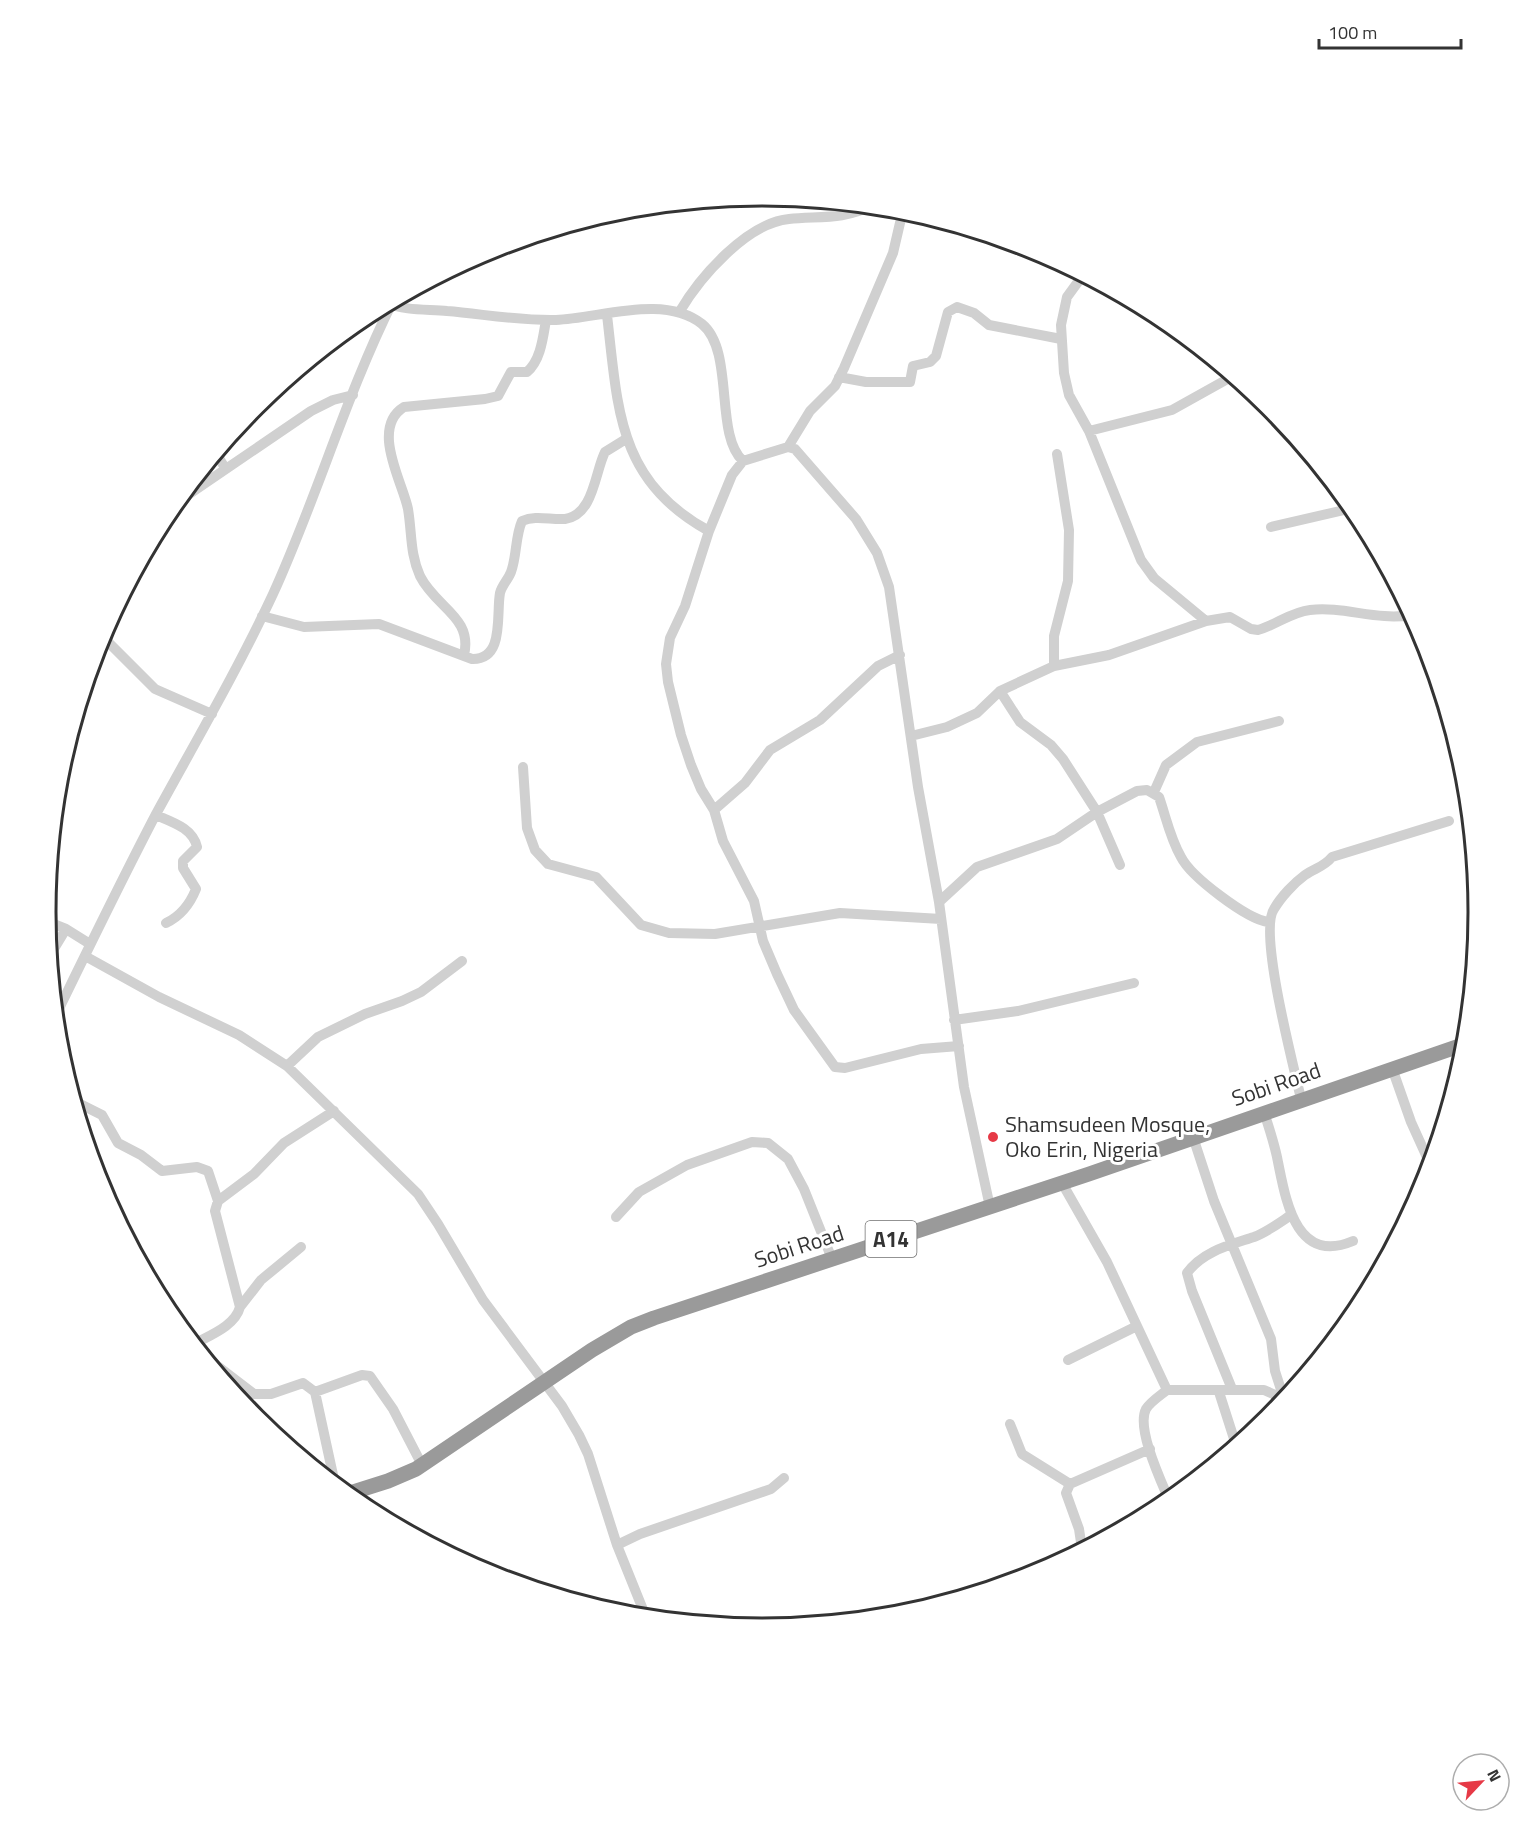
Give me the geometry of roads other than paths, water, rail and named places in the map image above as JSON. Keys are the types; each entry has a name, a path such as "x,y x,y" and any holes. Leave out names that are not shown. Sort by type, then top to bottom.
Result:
{"highway":[{"name":"Sobi Road","path":"358,1491 388,1482 422,1465 544,1382 631,1327 1062,1183 1454,1047"}],"street":[{"path":"680,311 708,269 764,227 788,219 857,213"},
{"path":"788,447 810,411 835,386 840,376 893,253 901,220"},
{"path":"1078,281 1067,297 1060,339 1069,394 1089,431 1141,560 1154,578 1206,621"},
{"path":"403,304 546,320 643,310 680,311 704,326 713,342 721,368 730,442 743,461"},
{"path":"840,376 866,382 910,382 913,366 930,362 936,356 948,312 957,308 974,313 989,325 1060,339"},
{"path":"62,1003 156,815 212,714 262,616 315,496 386,315"},
{"path":"607,315 611,364 626,439 651,486 696,524 709,531"},
{"path":"464,655 467,642 463,627 428,590 413,558 406,499 391,455 391,431 398,412 404,407 498,396 511,372 527,372 533,366 543,341 546,320"},
{"path":"1089,431 1172,410 1226,380"},
{"path":"196,489 225,468 266,444 311,411 333,400 353,395"},
{"path":"262,616 304,627 379,624 472,658 484,657 497,636 500,592 511,573 522,521 542,518 565,519 579,511 591,492 604,452 626,439"},
{"path":"959,1046 921,1049 844,1068 835,1067 794,1010 763,941 754,901 723,842 714,810 701,789 681,735 666,664 670,638 685,606 709,531 732,475 743,461 788,447 795,449 856,519 877,553 889,587 939,902 954,1020 990,1207"},
{"path":"1054,666 1054,636 1068,580 1069,530 1057,454"},
{"path":"220,460 225,468"},
{"path":"1271,527 1342,510"},
{"path":"911,736 947,727 977,713 1000,692 1054,666 1109,655 1206,621 1230,617 1251,629 1258,630 1310,609 1340,609 1374,615 1402,615"},
{"path":"109,643 155,688 212,714"},
{"path":"714,810 745,783 760,760 770,750 820,720 878,666 900,655"},
{"path":"1000,692 1020,722 1051,745 1063,759 1096,812 1120,865"},
{"path":"1154,792 1166,765 1197,742 1279,720"},
{"path":"523,767 527,828 535,850 548,864 596,877 641,925 669,933 715,934 840,913 941,919"},
{"path":"939,902 977,867 1057,839 1096,812 1137,791 1154,792 1159,797 1182,860 1225,900 1254,918 1268,922"},
{"path":"156,815 183,827 193,837 197,847 183,861 183,868 196,889 179,917 166,924"},
{"path":"1302,1099 1285,1030 1268,922 1273,910 1305,875 1325,866 1332,857 1449,821"},
{"path":"56,925 90,944"},
{"path":"57,945 66,929"},
{"path":"85,956 159,997 239,1035 287,1066 417,1194 438,1224 483,1300 562,1406 588,1454 617,1545 642,1607"},
{"path":"287,1066 318,1038 365,1014 402,1002 421,992 462,961"},
{"path":"954,1020 1018,1011 1134,983"},
{"path":"1392,1068 1425,1152"},
{"path":"83,1106 102,1115 118,1143 141,1155 162,1171 197,1167 208,1171 218,1201 215,1211 240,1307"},
{"path":"218,1201 255,1174 284,1143 334,1111"},
{"path":"1264,1112 1292,1215 1314,1243 1333,1247 1353,1241"},
{"path":"1193,1137 1214,1201 1233,1242 1270,1339 1275,1371 1281,1389"},
{"path":"616,1217 639,1192 687,1165 752,1142 768,1143 788,1159 804,1189 832,1259"},
{"path":"1062,1183 1107,1262 1167,1390"},
{"path":"1232,1389 1192,1291 1187,1273 1195,1263 1233,1242 1254,1237 1292,1215"},
{"path":"200,1341 225,1326 238,1314 240,1307 261,1280 301,1247"},
{"path":"1068,1360 1137,1326"},
{"path":"315,1392 362,1375 370,1376 397,1416 422,1465"},
{"path":"231,1377 254,1394 271,1394 303,1383 315,1392 332,1472"},
{"path":"1166,1491 1150,1449 1143,1420 1147,1408 1167,1390 1219,1392 1232,1389 1264,1390 1275,1395"},
{"path":"1219,1392 1233,1437"},
{"path":"1010,1424 1022,1454 1070,1484"},
{"path":"1081,1541 1079,1529 1066,1493 1070,1484 1150,1449"},
{"path":"617,1545 640,1534 771,1489 784,1478"}],"place":[{"name":"Shamsudeen Mosque, Oko Erin, Nigeria","path":"993,1137"}]}
